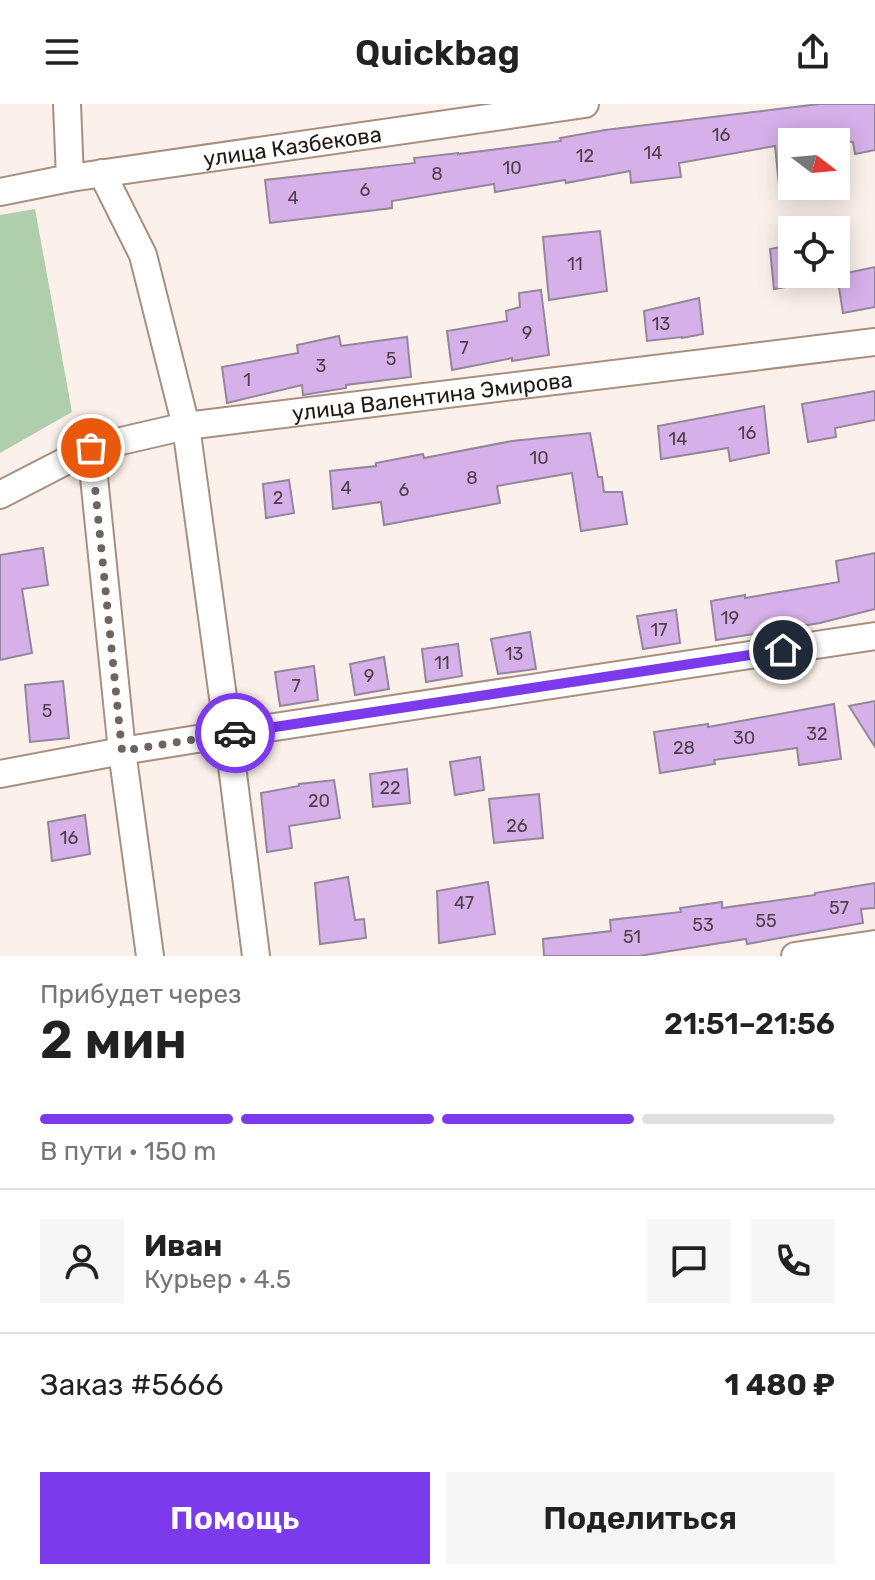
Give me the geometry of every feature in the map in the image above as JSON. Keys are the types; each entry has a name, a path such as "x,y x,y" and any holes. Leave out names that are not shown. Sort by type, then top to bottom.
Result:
{"street":[{"path":"67,104 70,178"},
{"name":"улица Казбекова","path":"0,192 102,173 585,104"},
{"path":"102,173 143,255 186,426 256,956"},
{"name":"улица Валентина Эмирова","path":"0,495 91,448 186,426 875,342"},
{"path":"91,448 122,751 150,956"},
{"path":"0,774 228,734 875,636"},
{"path":"795,956 875,944"}],"green space":[{"path":"35,209 72,412 0,453 0,215"}],"building":[{"path":"819,104 875,104 875,150 855,154 853,142 850,142 850,128 778,128 778,175 775,146 679,163 681,177 631,183 630,171 495,192 494,184 392,201 392,208 270,223 265,180 415,163 414,158 561,141 560,138"},
{"path":"600,231 607,291 549,300 543,237"},
{"path":"778,248 780,288 774,289 770,249"},
{"path":"875,267 875,307 843,313 839,288 850,288 850,272"},
{"path":"541,290 549,355 512,361 512,358 452,370 447,331 507,321 506,311 520,307 519,293"},
{"path":"699,298 703,334 647,341 644,311"},
{"path":"339,336 341,346 407,337 411,377 346,385 346,388 303,395 302,385 227,403 222,367 298,353 297,345"},
{"path":"875,391 875,420 835,428 836,437 808,442 802,404"},
{"path":"764,406 769,453 730,461 728,448 661,459 658,426"},
{"path":"590,433 604,492 622,492 627,524 581,531 572,473 497,486 500,503 384,525 381,502 333,509 330,471 376,466 376,463 423,454 424,458 512,441"},
{"path":"289,480 294,513 266,518 263,484"},
{"path":"43,548 48,585 22,589 32,653 0,660 0,555"},
{"path":"875,553 875,609 820,623 716,640 711,601 839,582 836,561"},
{"path":"676,610 680,643 643,649 637,616"},
{"path":"530,632 536,669 498,674 491,639"},
{"path":"458,644 462,676 426,682 422,649"},
{"path":"384,657 389,689 355,695 350,664"},
{"path":"314,666 318,700 280,706 275,672"},
{"path":"63,681 69,738 30,742 25,685"},
{"path":"875,701 875,747 849,706"},
{"path":"834,704 841,759 799,765 797,748 714,760 715,764 660,773 654,732 708,724 708,727"},
{"path":"480,757 484,790 455,795 450,762"},
{"path":"407,769 410,803 373,807 370,774"},
{"path":"334,780 340,818 289,826 292,848 267,852 261,793"},
{"path":"539,794 543,838 494,843 489,799"},
{"path":"85,815 90,854 52,861 48,822"},
{"path":"348,877 355,920 364,919 366,938 320,944 315,883"},
{"path":"488,882 495,934 439,943 437,891"},
{"path":"875,883 875,908 861,909 863,923 747,944 746,939 639,956 544,956 543,939 611,931 610,920 681,912 680,908 722,902 722,908"}],"way so far":[{"path":"91,448 122,751 235,733"}],"route":[{"path":"235,733 783,650"}]}
